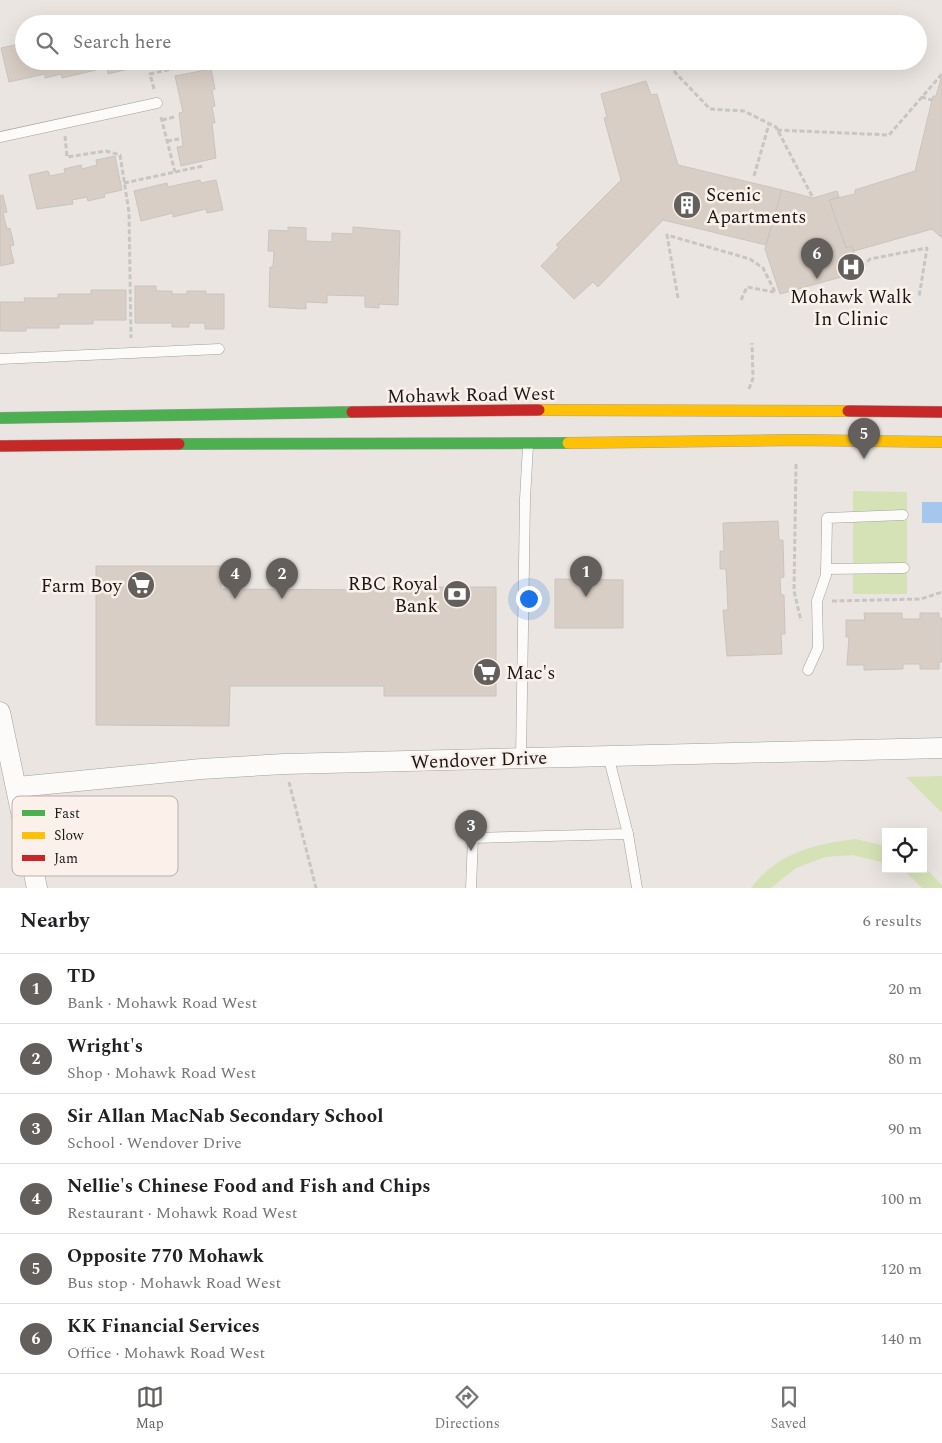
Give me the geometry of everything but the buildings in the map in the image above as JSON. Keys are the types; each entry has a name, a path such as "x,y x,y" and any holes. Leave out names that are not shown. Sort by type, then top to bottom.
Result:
{"main road":[{"name":"Mohawk Road West","path":"0,418 35,416 572,410 750,410 940,414"},
{"path":"557,422 572,410"},
{"path":"528,444 543,433"},
{"path":"0,446 34,444 528,444 797,440 942,442"}],"street":[{"path":"0,712 19,796"},
{"name":"Wendover Drive","path":"17,787 201,768 284,764 942,748"}],"lane":[{"path":"0,137 157,103"},
{"path":"0,359 219,348"},
{"path":"905,442 920,427 940,414"},
{"path":"521,758 525,484 528,444"},
{"path":"808,670 818,648 817,601 826,569 827,518 903,515"},
{"path":"826,569 904,568"},
{"path":"608,755 628,834 637,888"},
{"path":"470,888 473,838 628,834"}],"path":[{"path":"167,70 150,74 175,172"},
{"path":"673,70 710,109 744,111 777,130 813,198"},
{"path":"777,130 889,135 942,74"},
{"path":"921,97 932,100"},
{"path":"162,120 174,117"},
{"path":"63,123 67,157 106,151 120,155 129,212 132,352"},
{"path":"754,176 769,124"},
{"path":"167,141 179,138"},
{"path":"124,182 203,166"},
{"path":"678,298 667,235 750,259 763,268 775,292 747,287 741,300"},
{"path":"862,266 870,259 927,248 919,297"},
{"path":"750,410 748,390 753,378 752,343"},
{"path":"797,440 794,591 802,622"},
{"path":"796,602 921,599 942,592"},
{"path":"284,764 316,888"}],"green space":[{"path":"853,491 907,492 907,594 853,594"},
{"path":"942,776 942,813 906,777"},
{"path":"855,839 882,845 882,862 852,855 825,857 796,868 771,888 751,888 773,866 785,858 797,852 825,844"},
{"path":"927,870 942,885 942,888 922,888 907,873 927,873"}],"water":[{"path":"922,502 942,502 942,523 922,523"}],"traffic: fast":[{"path":"0,418 352,412"},
{"path":"179,444 568,443"}],"traffic: slow":[{"path":"539,410 848,411"},
{"path":"568,443 797,440 942,442"}],"traffic: jam":[{"path":"352,412 539,410"},
{"path":"848,411 942,412"},
{"path":"0,446 179,444"}],"place":[{"name":"Scenic Apartments","path":"687,205"},
{"name":"Mohawk Walk In Clinic","path":"851,267"},
{"name":"KK Financial Services","path":"817,279"},
{"name":"Opposite 770 Mohawk","path":"864,459"},
{"name":"Farm Boy","path":"141,585"},
{"name":"RBC Royal Bank","path":"457,594"},
{"name":"TD","path":"586,597"},
{"name":"Nellie's Chinese Food and Fish and Chips","path":"235,599"},
{"name":"Wright's","path":"282,599"},
{"name":"Mac's","path":"487,672"},
{"name":"Sir Allan MacNab Secondary School","path":"471,851"}]}
